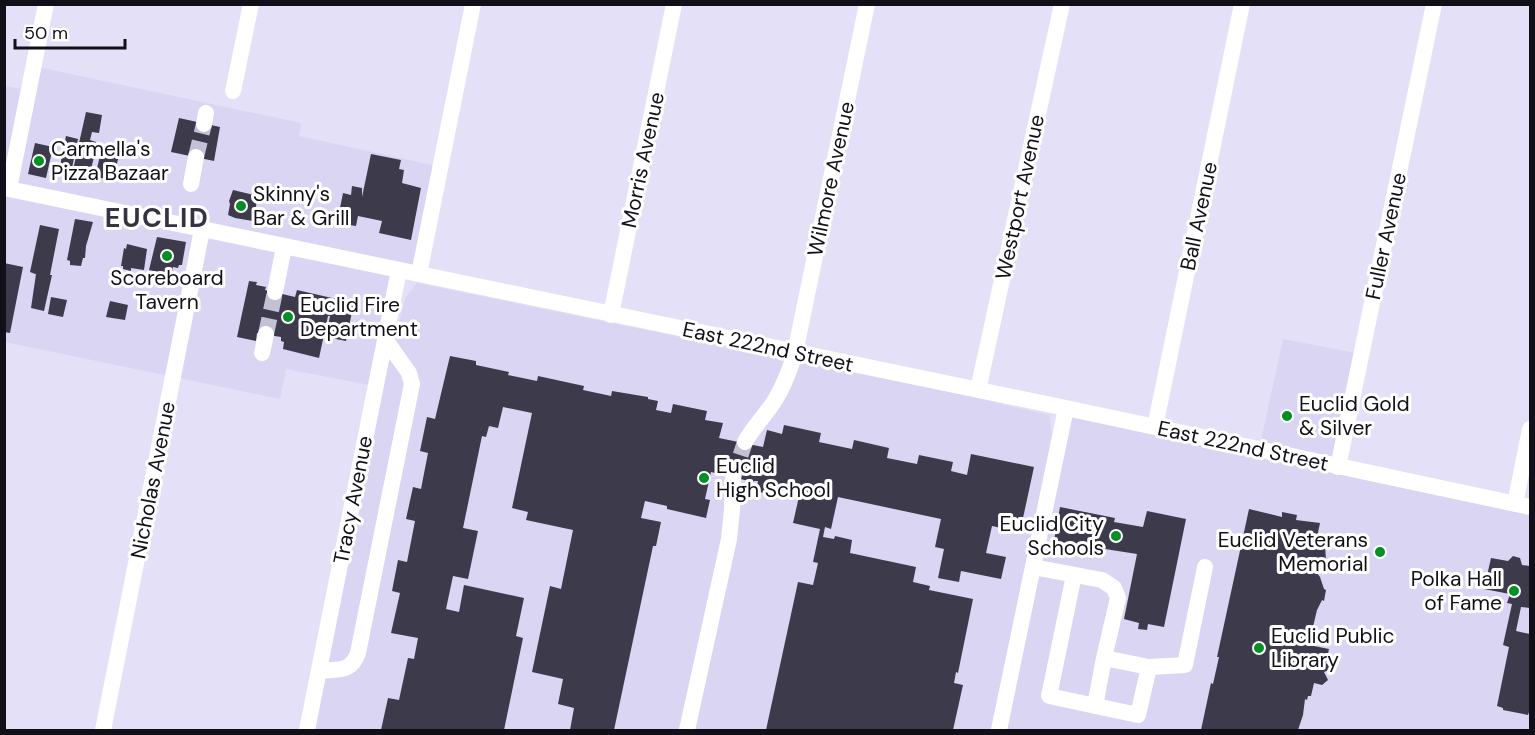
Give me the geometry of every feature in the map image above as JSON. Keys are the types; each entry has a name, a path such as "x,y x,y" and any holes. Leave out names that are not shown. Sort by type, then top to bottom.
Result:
{"street":[{"path":"7,189 46,4"},
{"path":"232,91 251,4"},
{"path":"419,274 473,4"},
{"name":"Morris Avenue","path":"611,315 674,4"},
{"name":"Wilmore Avenue","path":"745,442 750,432 775,401 789,372 795,352 867,4"},
{"name":"Westport Avenue","path":"978,390 1062,4"},
{"name":"Ball Avenue","path":"1155,427 1242,4"},
{"name":"Fuller Avenue","path":"1338,467 1434,4"},
{"path":"190,184 196,157"},
{"name":"East 222nd Street","path":"7,189 1066,408 1523,506"},
{"name":"Nicholas Avenue","path":"103,730 202,230"},
{"path":"275,292 285,247"},
{"name":"Tracy Avenue","path":"307,730 399,270"},
{"path":"262,353 266,334"},
{"path":"319,671 345,669 355,662 412,384 409,373 385,339"},
{"path":"999,730 1066,408"},
{"path":"1523,506 1530,429"},
{"path":"687,730 729,539 733,478"},
{"path":"1033,567 1102,580 1117,593 1118,598 1095,706"},
{"path":"1104,658 1149,667 1185,665 1205,567"},
{"path":"1074,574 1049,696 1138,715 1149,667"}],"shaded area":[{"path":"33,66 301,123 299,136 441,167 419,274 399,270 375,386 286,369 280,399 5,342 4,86 28,90"},
{"name":"Euclid High School","path":"417,283 973,397 1049,415 1052,434 993,730 314,730 388,362 406,297"},
{"path":"1283,339 1361,354 1338,467 1530,507 1530,730 999,730 1066,408 1259,450"}],"building":[{"path":"86,112 102,115 99,133 92,132 90,140 96,142 97,145 90,173 73,170"},
{"path":"179,118 220,127 214,161 171,152"},
{"path":"66,136 78,139 72,168 60,166"},
{"path":"35,143 53,147 46,178 28,174"},
{"path":"102,147 120,151 113,180 95,177"},
{"path":"371,154 401,160 399,169 404,170 402,183 421,188 411,240 379,233 382,221 358,216 356,226 337,223 343,193 351,195 352,186 362,188 362,197"},
{"path":"233,190 258,196 253,221 228,215"},
{"path":"75,219 93,222 81,266 70,265 70,261 67,260"},
{"path":"40,225 59,229 44,311 31,308 36,274 30,272"},
{"path":"157,237 186,242 182,265 178,268 173,267 171,279 161,277 162,273 149,270"},
{"path":"127,244 147,249 144,270 131,268 131,271 121,266 124,248 126,249"},
{"path":"4,263 23,267 10,333 4,332"},
{"path":"249,281 266,287 265,290 295,297 297,290 332,298 330,308 332,308 334,298 354,302 346,341 326,337 330,316 328,316 319,358 283,349 284,342 281,341 281,337 257,333 256,341 237,337"},
{"path":"51,297 67,300 63,317 48,314"},
{"path":"110,301 128,305 125,320 106,317"},
{"path":"450,356 476,361 476,365 509,372 508,375 537,381 538,376 584,386 583,390 611,396 612,391 648,397 648,399 658,401 656,410 671,413 673,404 707,411 705,420 723,423 719,438 763,447 767,430 782,434 784,425 821,433 819,442 852,449 854,440 889,448 887,458 917,464 919,455 953,462 951,471 967,475 971,454 1034,467 1020,532 992,526 986,553 1006,557 1001,579 961,571 959,582 938,578 944,549 935,547 941,519 838,497 831,529 825,527 823,537 834,539 835,536 852,540 850,553 916,567 913,582 930,586 929,590 973,599 954,683 963,685 953,730 766,730 798,582 813,585 818,563 813,562 820,529 793,523 800,492 782,489 781,497 756,491 758,481 753,482 711,472 705,499 710,500 706,518 667,509 667,506 645,501 641,518 661,522 656,546 653,546 614,730 570,730 574,708 558,704 563,679 532,672 550,586 561,589 573,530 526,520 528,512 512,508 532,413 503,407 498,428 489,426 486,437 482,436 463,528 478,531 468,579 453,576 446,609 459,612 464,585 524,598 516,636 523,638 504,730 381,730 388,698 399,700 408,658 414,659 418,638 391,633 400,593 392,591 398,560 407,562 415,521 406,519 413,487 421,489 428,453 420,451 427,417 435,419"},
{"path":"1060,507 1115,518 1114,522 1143,527 1147,511 1186,519 1164,627 1148,624 1147,630 1138,629 1139,623 1124,619 1137,554 1054,541"},
{"path":"1249,509 1282,517 1282,512 1297,515 1296,520 1320,523 1315,547 1325,546 1326,560 1314,561 1313,568 1326,590 1324,601 1322,600 1317,610 1312,631 1314,631 1315,641 1310,641 1309,645 1329,649 1326,663 1330,667 1324,672 1328,680 1322,685 1314,683 1311,696 1305,699 1298,730 1201,730 1219,657 1217,657"},
{"path":"1513,556 1520,558 1522,565 1530,566 1530,608 1521,607 1516,631 1530,634 1530,709 1528,715 1503,710 1497,706 1509,647 1503,645 1512,604 1507,603 1510,594 1484,589 1491,558 1508,561"}],"tunnel":[{"path":"196,157 204,124"},
{"path":"266,334 275,292"},
{"path":"733,478 745,442"}],"place":[{"name":"Carmella's Pizza Bazaar","path":"39,161"},
{"name":"Skinny's Bar & Grill","path":"241,206"},
{"name":"Scoreboard Tavern","path":"167,256"},
{"name":"Euclid Fire Department","path":"288,317"},
{"name":"Euclid Gold & Silver","path":"1287,416"},
{"name":"Euclid High School","path":"704,478"},
{"name":"Euclid City Schools","path":"1116,536"},
{"name":"Euclid Veterans Memorial","path":"1380,552"},
{"name":"Polka Hall of Fame","path":"1514,591"},
{"name":"Euclid Public Library","path":"1259,648"}],"district":[{"name":"EUCLID","path":"157,218"}]}
